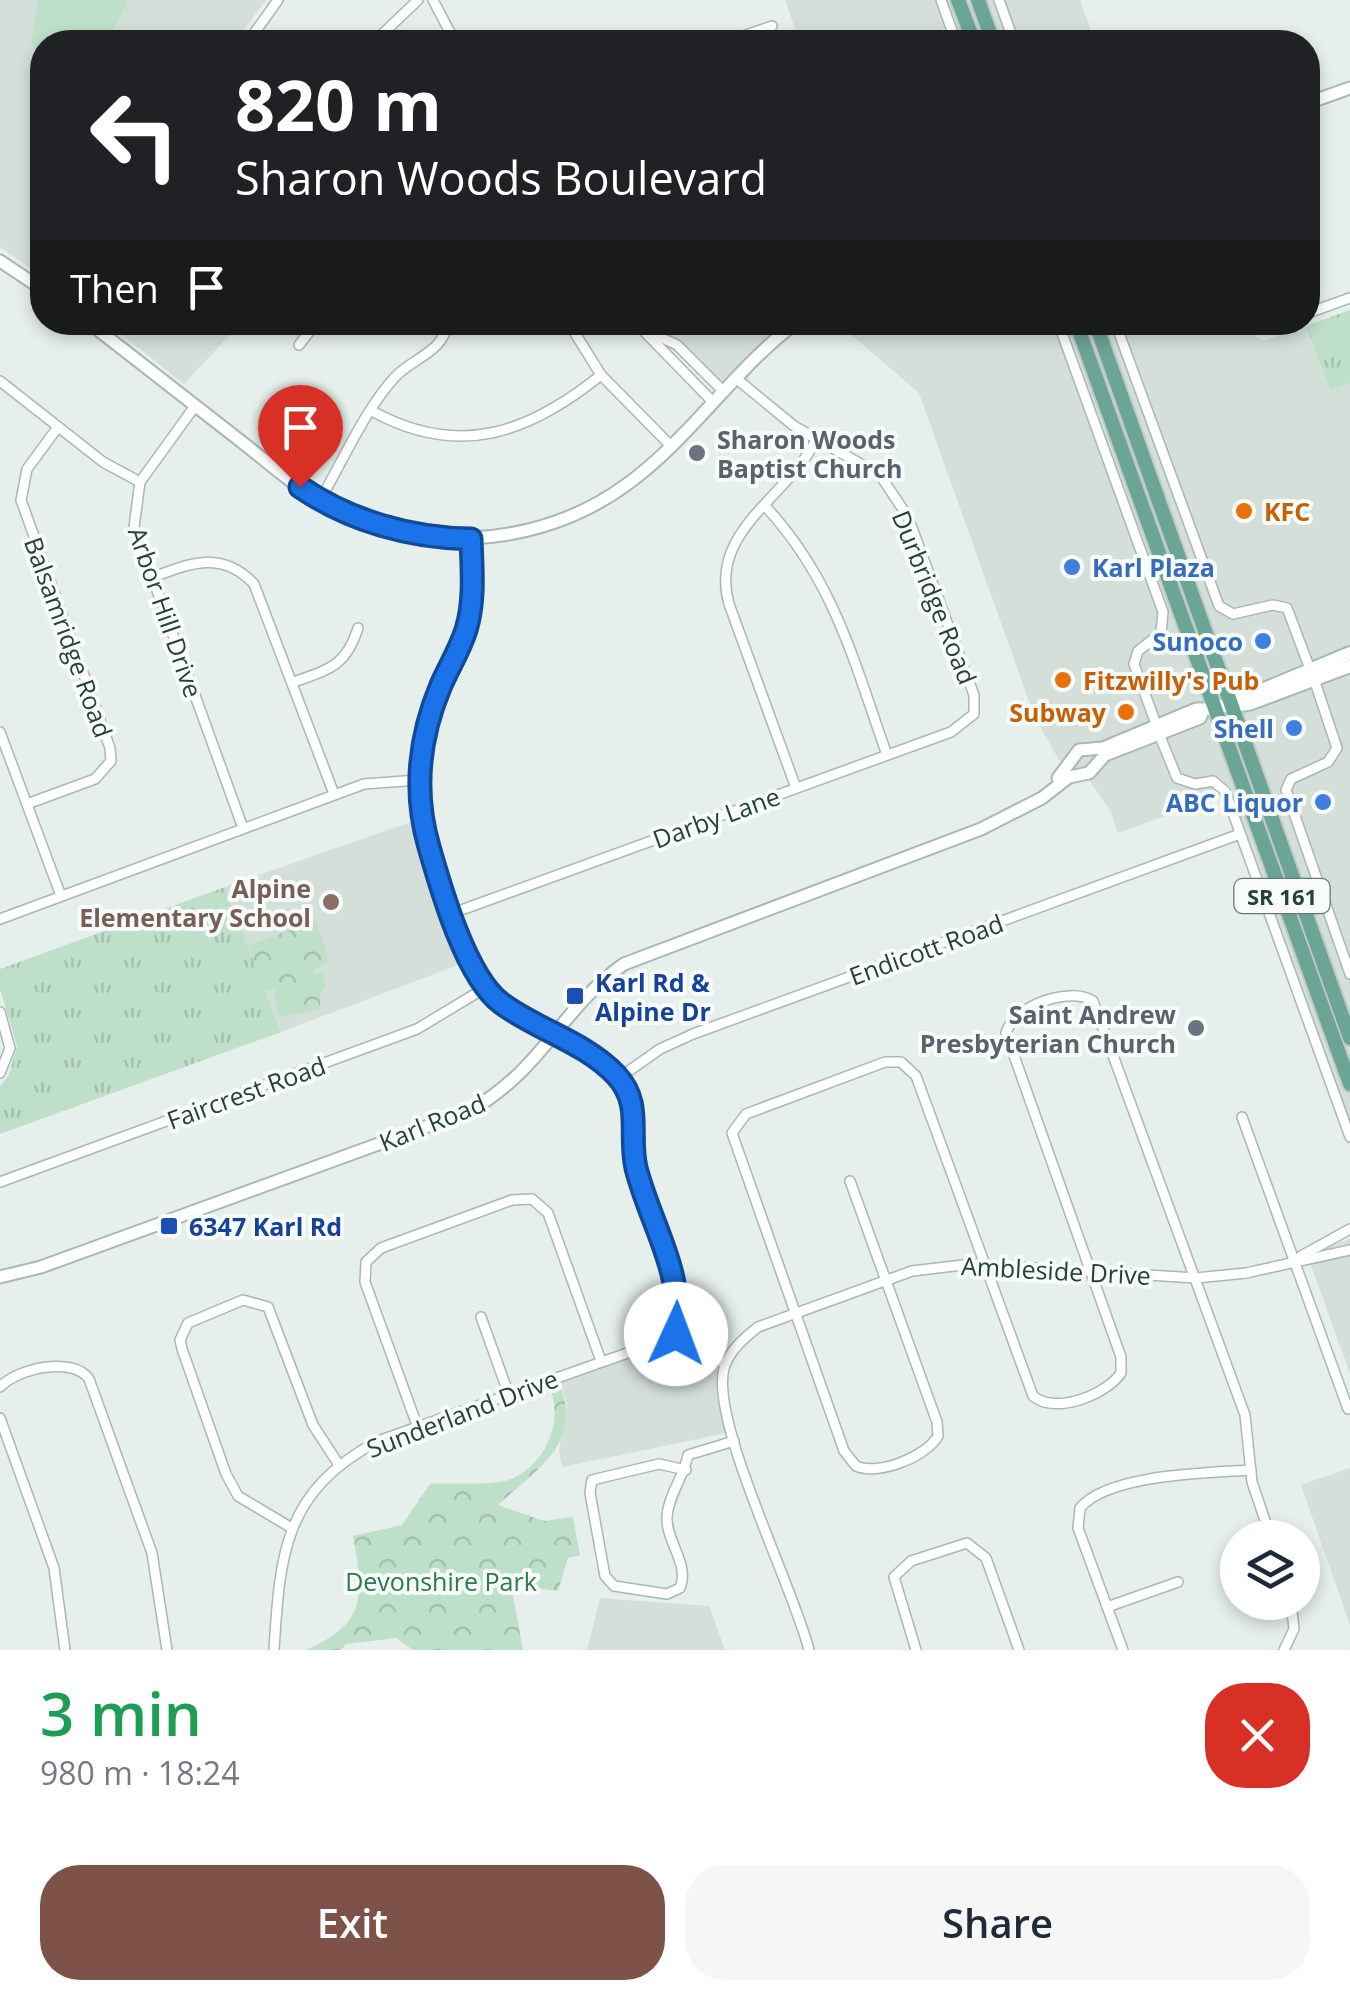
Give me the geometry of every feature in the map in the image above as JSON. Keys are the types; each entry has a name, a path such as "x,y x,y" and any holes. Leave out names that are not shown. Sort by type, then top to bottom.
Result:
{"main road":[{"path":"958,0 970,30"},
{"path":"978,0 989,30"},
{"name":"SR 161","path":"1080,335 1208,709 1350,1084"},
{"name":"SR 161","path":"1100,335 1350,1038"},
{"path":"1312,674 1350,654"},
{"path":"1208,709 1312,674 1350,666"}],"street":[{"path":"257,30 278,0"},
{"path":"387,30 418,0"},
{"path":"432,0 449,30"},
{"path":"941,0 952,30"},
{"path":"999,0 1010,30"},
{"path":"760,30 772,26"},
{"path":"1320,99 1350,88"},
{"path":"0,261 30,280"},
{"path":"1320,309 1350,298"},
{"path":"105,335 320,500 370,523 441,538 471,539 532,531 584,512 627,485 784,335"},
{"path":"300,345 307,335"},
{"path":"320,500 396,376 438,346 443,335"},
{"path":"576,335 601,375 671,446"},
{"path":"648,335 712,402"},
{"path":"657,335 676,345 724,392"},
{"path":"1063,335 1163,612 1161,633 1138,651 1134,664 1157,729 1177,778 1221,786 1350,1137"},
{"path":"1120,335 1219,606 1233,614 1273,604 1287,608 1312,674 1337,748 1328,762 1290,779 1287,795 1350,974"},
{"path":"372,412 417,431 475,436 508,431 543,417 601,375"},
{"name":"Durbridge Road","path":"738,380 794,426 880,476 908,518 974,695 974,714"},
{"path":"0,382 116,471 140,482 195,406"},
{"name":"Balsamridge Road","path":"27,804 95,779 110,761 110,748 21,500 28,468 58,427"},
{"path":"796,788 725,590 725,562 746,522 788,483 817,438"},
{"name":"Arbor Hill Drive","path":"140,482 134,528 244,828"},
{"path":"765,506 812,563 831,600 887,755"},
{"path":"471,539 472,596 466,630 425,732 418,780 429,848 485,988 598,1059 619,1078 636,1114 636,1166 676,1278 679,1303 674,1346"},
{"path":"151,578 200,561 236,568 261,595 334,794"},
{"path":"294,682 340,662 351,650 358,628"},
{"path":"1157,729 1096,762 1089,773 1079,774 1070,762 1075,752 1102,748 1157,729 1200,718 1208,709"},
{"name":"Darby Lane","path":"453,913 962,727 974,714"},
{"path":"0,732 61,896"},
{"path":"1087,750 1096,762"},
{"name":"Karl Road","path":"1036,799 1070,762"},
{"name":"Karl Road","path":"0,1277 42,1268 469,1111 516,1081 600,980 653,949 981,829 1079,774"},
{"path":"0,918 334,794 385,780 418,780"},
{"name":"Endicott Road","path":"619,1078 660,1049 693,1034 1240,834"},
{"name":"Faircrest Road","path":"0,1182 417,1029 485,988"},
{"path":"850,1182 937,1422 938,1436 924,1452 873,1470 856,1466 844,1451 733,1142 735,1124 763,1107 885,1062 901,1062 916,1076 1028,1388 1040,1403 1058,1405 1106,1388 1121,1372 1121,1357 1007,1042 1008,1025 1022,1011 1069,996 1086,996 1098,1008 1244,1414 1251,1470 1265,1520"},
{"path":"0,1012 10,1048 3,1070"},
{"path":"1242,1117 1348,1410"},
{"path":"418,1428 365,1282 366,1262 381,1248 512,1200 532,1199 548,1213 601,1361"},
{"name":"Ambleside Drive","path":"1295,1260 1350,1230"},
{"name":"Ambleside Drive","path":"725,1364 739,1343 758,1327 886,1279 935,1266 1196,1278 1246,1273 1350,1250"},
{"path":"290,1527 238,1496 226,1474 182,1349 183,1331 196,1318 242,1300 258,1301 274,1316 313,1424 338,1465"},
{"path":"481,1317 510,1394"},
{"name":"Sunderland Drive","path":"274,1650 280,1568 290,1527 308,1496 338,1465 378,1441 636,1350 674,1346 725,1364"},
{"path":"725,1364 722,1407 809,1650"},
{"path":"0,1387 14,1378 77,1366 90,1379 152,1553 167,1650"},
{"path":"0,1418 54,1568 64,1650"},
{"path":"686,1470 659,1464 597,1475 590,1483 605,1576 614,1586 666,1594 677,1591 684,1578 667,1518 686,1470 688,1456 734,1441"},
{"path":"1122,1650 1078,1528 1078,1511 1096,1495 1136,1484 1251,1470"},
{"path":"916,1650 894,1577 906,1564 954,1545 979,1549 1019,1650"},
{"path":"1108,1607 1178,1582"},
{"path":"1284,1650 1294,1629 1293,1620"}],"shaded area":[{"path":"0,0 266,0 243,30 30,30 30,268 0,247"},
{"path":"785,0 1080,0 1091,30 796,30"},
{"path":"122,335 230,335 184,384"},
{"path":"667,335 788,335 750,371 749,379 719,394"},
{"path":"852,335 1254,335 1263,341 1280,335 1309,335 1330,389 1350,383 1350,1132 1225,794 1118,833 1111,812 1080,767 1067,774 1035,718 919,393"},
{"path":"416,820 466,962 281,1032 225,887"},
{"path":"1350,1239 1350,1374 1307,1254"},
{"path":"679,1345 721,1356 717,1398 727,1433 562,1467 559,1451 567,1404 558,1376 635,1348"},
{"path":"1350,1468 1350,1625 1320,1539 1320,1520 1313,1520 1301,1485"},
{"path":"600,1598 709,1606 725,1650 587,1650"}],"green space":[{"path":"38,0 128,1 113,30 33,30"},
{"path":"1350,310 1350,383 1330,390 1309,335 1320,335 1320,321"},
{"path":"225,887 281,1032 0,1134 0,1086 9,1075 17,1046 0,989 0,969"},
{"path":"316,921 330,962 313,971 315,975 322,972 326,984 320,993 320,1009 284,1017 276,1011 275,989 265,992 248,945"},
{"name":"Devonshire Park","path":"561,1388 566,1408 560,1442 539,1468 498,1505 544,1521 573,1517 580,1555 568,1558 558,1591 511,1585 523,1650 413,1650 396,1638 347,1644 340,1650 306,1650 326,1640 351,1618 359,1591 353,1536 402,1525 430,1484 494,1483 523,1473 548,1443 554,1417 551,1392"}],"place":[{"name":"Sharon Woods Baptist Church","path":"697,453"},
{"name":"KFC","path":"1244,511"},
{"name":"Karl Plaza","path":"1072,567"},
{"name":"Sunoco","path":"1263,641"},
{"name":"Fitzwilly's Pub","path":"1063,680"},
{"name":"Subway","path":"1126,712"},
{"name":"Shell","path":"1294,728"},
{"name":"ABC Liquor","path":"1323,802"},
{"name":"Alpine Elementary School","path":"331,902"},
{"name":"Karl Rd & Alpine Dr","path":"575,996"},
{"name":"Saint Andrew Presbyterian Church","path":"1196,1028"},
{"name":"6347 Karl Rd","path":"169,1226"}],"route":[{"path":"300,487 370,523 441,538 471,539 471,608 425,732 419,771 420,810 429,848 472,966 485,988 519,1014 598,1059 619,1078 632,1100 636,1114 636,1166 676,1278 676,1334"}]}
